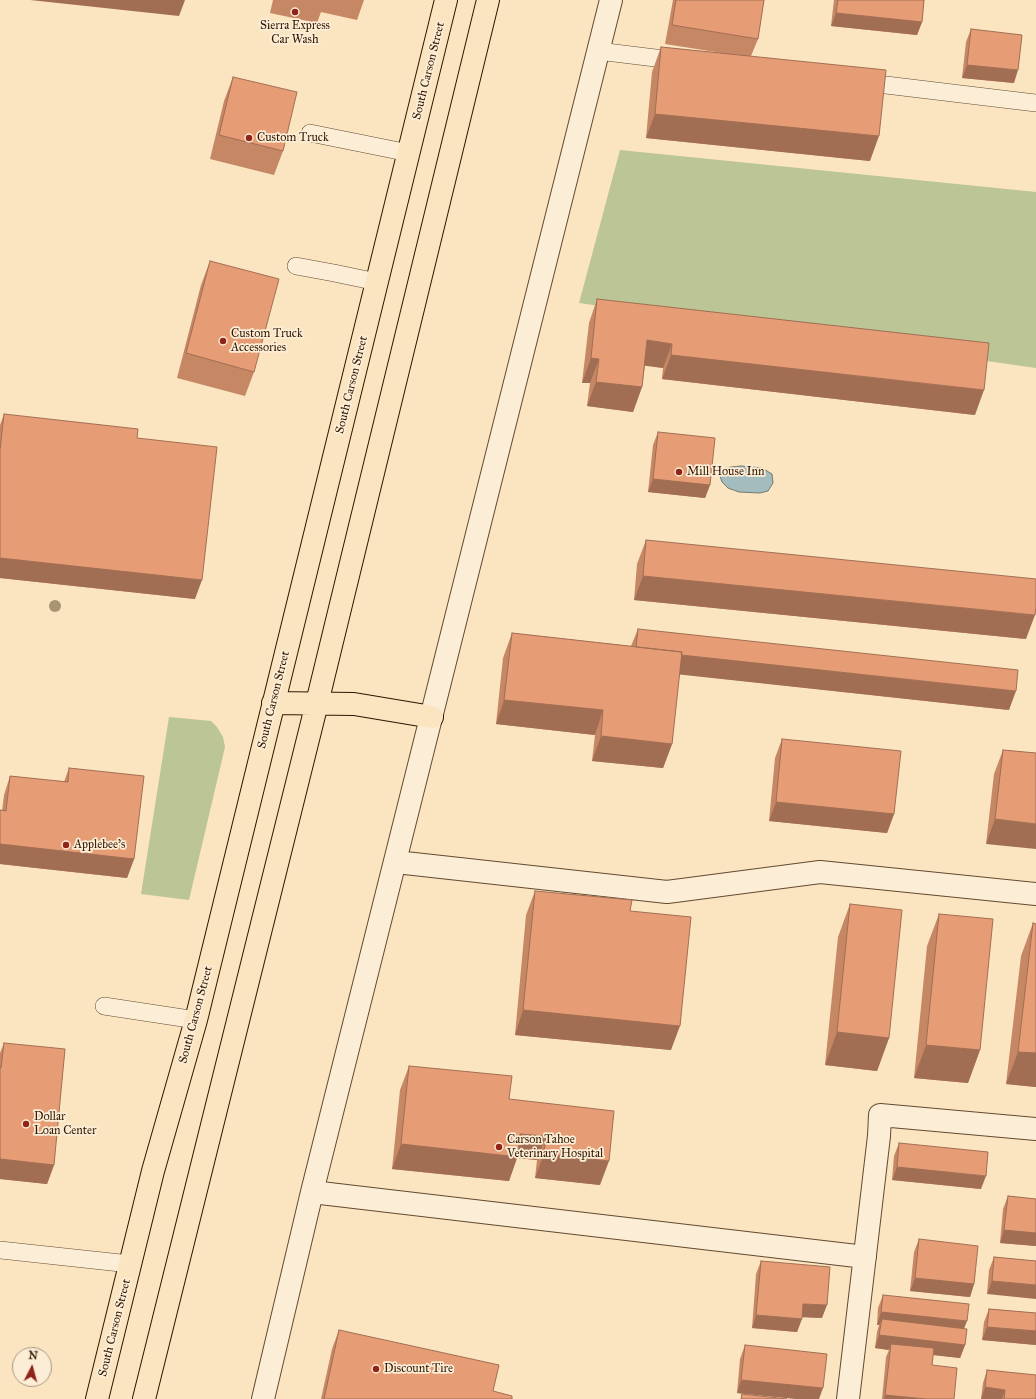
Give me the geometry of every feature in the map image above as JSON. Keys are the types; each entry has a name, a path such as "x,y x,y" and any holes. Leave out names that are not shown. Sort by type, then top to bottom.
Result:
{"main road":[{"name":"South Carson Street","path":"97,1399 153,1171 196,1020 446,0"},
{"path":"144,1399 317,703 488,0"},
{"path":"273,703 317,703 370,706 432,717"}],"street":[{"path":"263,1399 312,1192 611,0"},
{"path":"396,862 667,892 820,872 1036,894"},
{"path":"848,1399 879,1136 880,1115 1036,1129"},
{"path":"312,1192 865,1257"}],"lane":[{"path":"598,51 693,62"},
{"path":"849,81 1036,103"},
{"path":"310,133 409,153"},
{"path":"296,266 334,272 377,282"},
{"path":"104,1006 196,1020"},
{"path":"0,1250 130,1264"}],"green space":[{"path":"620,150 1036,192 1036,368 579,303"},
{"path":"169,717 211,721 223,737 225,747 189,900 141,894"}],"water":[{"path":"741,466 762,468 772,474 773,483 768,491 760,493 739,492 728,488 722,482 720,476 724,469"}],"building":[{"path":"676,0 764,0 758,39 672,25"},
{"path":"838,0 924,0 922,22 836,13"},
{"path":"971,29 1022,35 1018,70 967,65"},
{"path":"661,47 886,70 879,136 655,114"},
{"path":"233,77 297,92 283,151 219,135"},
{"name":"Custom Truck Accessories","path":"210,261 279,279 254,372 186,353"},
{"path":"597,299 989,343 984,390 671,355 672,344 647,340 642,387 596,382 599,359 591,358"},
{"path":"4,414 138,429 137,438 217,447 202,580 0,558 0,450"},
{"name":"Mill House Inn","path":"658,432 715,438 710,485 653,479"},
{"path":"646,540 1036,579 1035,615 643,576"},
{"path":"638,629 1018,670 1016,691 681,655 682,652 636,647"},
{"path":"512,633 682,652 672,744 601,736 603,710 504,700"},
{"path":"782,739 901,751 894,814 776,802"},
{"path":"1003,750 1036,753 1036,824 995,819"},
{"name":"Applebee's","path":"69,768 144,776 134,859 0,844 0,810 6,811 10,776 68,782"},
{"path":"535,891 632,900 630,911 691,917 680,1026 523,1010"},
{"path":"850,904 902,910 889,1038 837,1032"},
{"path":"939,914 993,919 980,1050 926,1045"},
{"path":"1033,923 1036,924 1036,1053 1018,1052"},
{"name":"Dollar Loan Center","path":"4,1043 65,1049 54,1165 0,1159 0,1068"},
{"path":"409,1066 512,1076 509,1099 614,1111 609,1161 544,1154 546,1136 520,1134 518,1157 401,1144"},
{"path":"899,1143 988,1152 986,1176 897,1167"},
{"path":"1008,1196 1036,1199 1036,1233 1004,1230"},
{"path":"919,1239 978,1246 974,1284 915,1278"},
{"path":"994,1257 1036,1261 1036,1285 992,1281"},
{"path":"761,1261 830,1267 827,1305 803,1304 802,1319 756,1315"},
{"path":"883,1295 969,1304 967,1321 881,1312"},
{"path":"989,1309 1036,1313 1036,1331 987,1327"},
{"path":"882,1319 967,1329 965,1345 879,1335"},
{"name":"Discount Tire","path":"339,1330 499,1365 493,1391 512,1396 512,1399 324,1399"},
{"path":"891,1344 934,1348 932,1365 957,1368 954,1399 926,1399 885,1395"},
{"path":"745,1345 827,1354 823,1388 741,1380"},
{"path":"987,1370 1036,1375 1036,1399 1004,1399 1005,1390 985,1387"},
{"path":"742,1394 787,1399 741,1399"}],"place":[{"name":"Sierra Express Car Wash","path":"295,12"},
{"name":"Custom Truck","path":"249,138"},
{"name":"Custom Truck Accessories","path":"223,341"},
{"name":"Mill House Inn","path":"679,472"},
{"name":"Applebee's","path":"66,845"},
{"name":"Dollar Loan Center","path":"26,1124"},
{"name":"Carson Tahoe Veterinary Hospital","path":"499,1147"},
{"name":"Discount Tire","path":"376,1369"}]}
